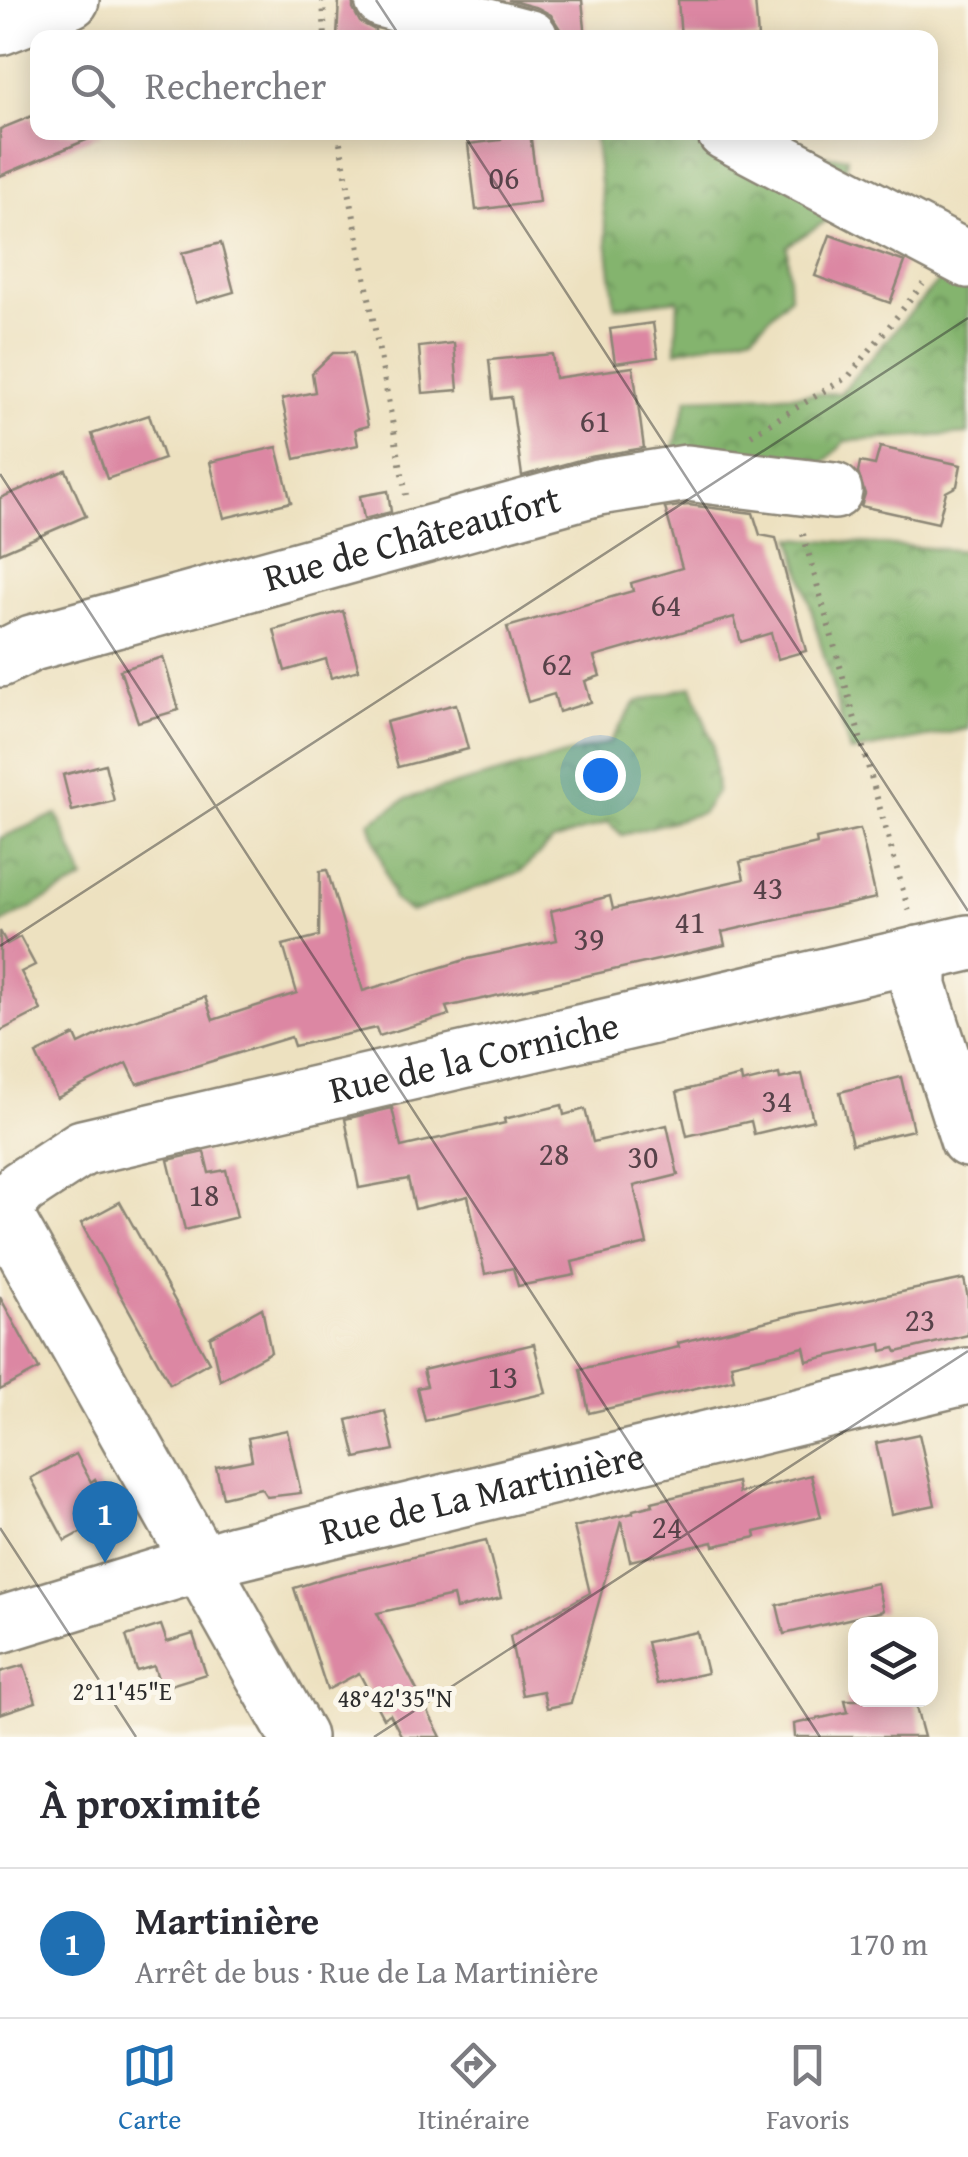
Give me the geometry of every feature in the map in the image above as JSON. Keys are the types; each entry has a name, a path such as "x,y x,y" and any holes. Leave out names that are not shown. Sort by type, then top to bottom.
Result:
{"street":[{"path":"0,27 71,0"},
{"path":"383,0 499,30"},
{"path":"740,140 959,256"},
{"name":"Rue de Châteaufort","path":"0,660 32,642 598,487 687,473 812,488"},
{"path":"933,939 919,987 968,1138"},
{"name":"Rue de la Corniche","path":"1,1212 21,1188 82,1148 933,939"},
{"path":"1,1212 298,1737"},
{"name":"Rue de La Martinière","path":"0,1625 152,1576 968,1376"}],"path":[{"path":"323,0 325,30"},
{"path":"339,140 414,538"},
{"path":"750,436 848,376 959,256"},
{"path":"812,488 933,939"}],"green space":[{"path":"595,140 748,140 795,156 847,157 840,212 787,246 790,296 754,333 676,351 678,299 615,307"},
{"path":"953,264 968,270 968,434 846,441 809,478 669,465 688,398 840,393"},
{"path":"792,538 968,551 968,729 850,752"},
{"path":"692,686 713,744 717,791 702,813 622,835 608,822 553,841 520,872 411,912 394,900 370,822 408,798 609,743 636,702"},
{"path":"57,814 84,879 0,924 0,838"}],"building":[{"path":"339,0 353,0 360,22 375,30 337,30"},
{"path":"508,0 582,0 585,30 560,30 551,15"},
{"path":"678,0 755,0 757,30 680,30"},
{"path":"30,117 30,140 86,140 0,176 0,129"},
{"path":"531,140 539,202 476,210 468,144"},
{"path":"830,235 905,262 890,303 815,276"},
{"path":"221,243 234,292 196,303 182,253"},
{"path":"653,323 658,357 615,363 610,329"},
{"path":"454,343 458,390 423,393 419,347"},
{"path":"333,353 353,353 368,426 355,429 358,445 295,459 282,399 315,392 312,373"},
{"path":"552,354 555,378 633,367 644,448 590,457 522,476 511,397 493,399 489,360"},
{"path":"149,415 164,459 107,479 92,434"},
{"path":"277,447 291,502 224,518 210,462"},
{"path":"880,447 961,465 957,486 946,492 938,523 861,506 865,494 858,473 860,462 875,465"},
{"path":"66,470 86,516 0,553 0,498"},
{"path":"388,491 391,512 364,519 360,496"},
{"path":"688,505 753,513 760,535 776,538 806,651 778,659 771,633 741,642 734,617 594,657 600,676 585,681 591,702 559,712 554,694 528,702 507,627 633,591 631,583 682,568 665,508"},
{"path":"343,611 359,670 331,678 326,659 285,671 274,630"},
{"path":"163,657 179,710 138,722 120,670"},
{"path":"456,704 468,749 398,767 386,722"},
{"path":"105,764 114,801 72,811 63,775"},
{"path":"860,829 876,898 722,932 725,945 446,1007 449,1015 379,1036 376,1028 294,1046 291,1037 137,1084 127,1063 57,1098 36,1054 75,1035 79,1044 116,1026 205,997 213,1020 297,993 283,945 319,936 320,871 327,870 363,991 468,959 557,940 551,911 610,896 613,909 744,879 740,862 817,844 816,839"},
{"path":"0,931 7,944 20,937 35,965 21,972 41,1010 0,1031"},
{"path":"779,1074 780,1079 802,1074 813,1120 754,1134 751,1121 687,1136 677,1092 741,1076 742,1083"},
{"path":"901,1077 913,1130 852,1144 840,1092"},
{"path":"562,1105 564,1115 585,1109 593,1142 667,1125 678,1175 634,1186 647,1244 572,1262 575,1275 518,1286 513,1268 485,1274 468,1196 415,1209 408,1179 359,1188 345,1119 392,1108 401,1147 505,1123 504,1119"},
{"path":"204,1152 209,1173 226,1170 237,1217 185,1230 168,1160"},
{"path":"120,1202 209,1362 170,1384 81,1223"},
{"path":"964,1279 968,1335 897,1352 895,1348 882,1351 881,1344 807,1361 804,1347 731,1364 734,1379 589,1413 580,1369 679,1347 678,1343 796,1314"},
{"path":"0,1297 39,1369 0,1390"},
{"path":"262,1308 271,1352 220,1380 210,1337"},
{"path":"534,1344 546,1393 425,1421 417,1388 427,1386 423,1370"},
{"path":"385,1411 394,1450 356,1458 347,1420"},
{"path":"287,1430 301,1493 267,1497 261,1488 223,1497 216,1467 252,1460 248,1438"},
{"path":"919,1434 935,1505 891,1514 876,1443"},
{"path":"76,1454 91,1482 95,1479 113,1515 65,1541 31,1478"},
{"path":"811,1475 821,1517 755,1532 756,1537 714,1546 713,1542 630,1561 621,1521 571,1703 547,1708 543,1691 522,1695 510,1636 590,1593 574,1527 633,1513 653,1505 652,1502 737,1482 739,1493"},
{"path":"486,1540 501,1598 456,1609 453,1596 377,1613 441,1737 402,1737 390,1714 383,1718 359,1673 327,1690 294,1588"},
{"path":"877,1583 883,1611 784,1634 777,1605"},
{"path":"161,1625 167,1642 193,1634 206,1674 161,1688 154,1666 137,1671 126,1636"},
{"path":"697,1632 707,1673 657,1684 647,1642"},
{"path":"24,1665 36,1702 0,1714 0,1672"},
{"path":"845,1700 848,1707 916,1707 924,1737 795,1737 794,1724 848,1712"}],"place":[{"name":"Martinière","path":"105,1563"}]}
